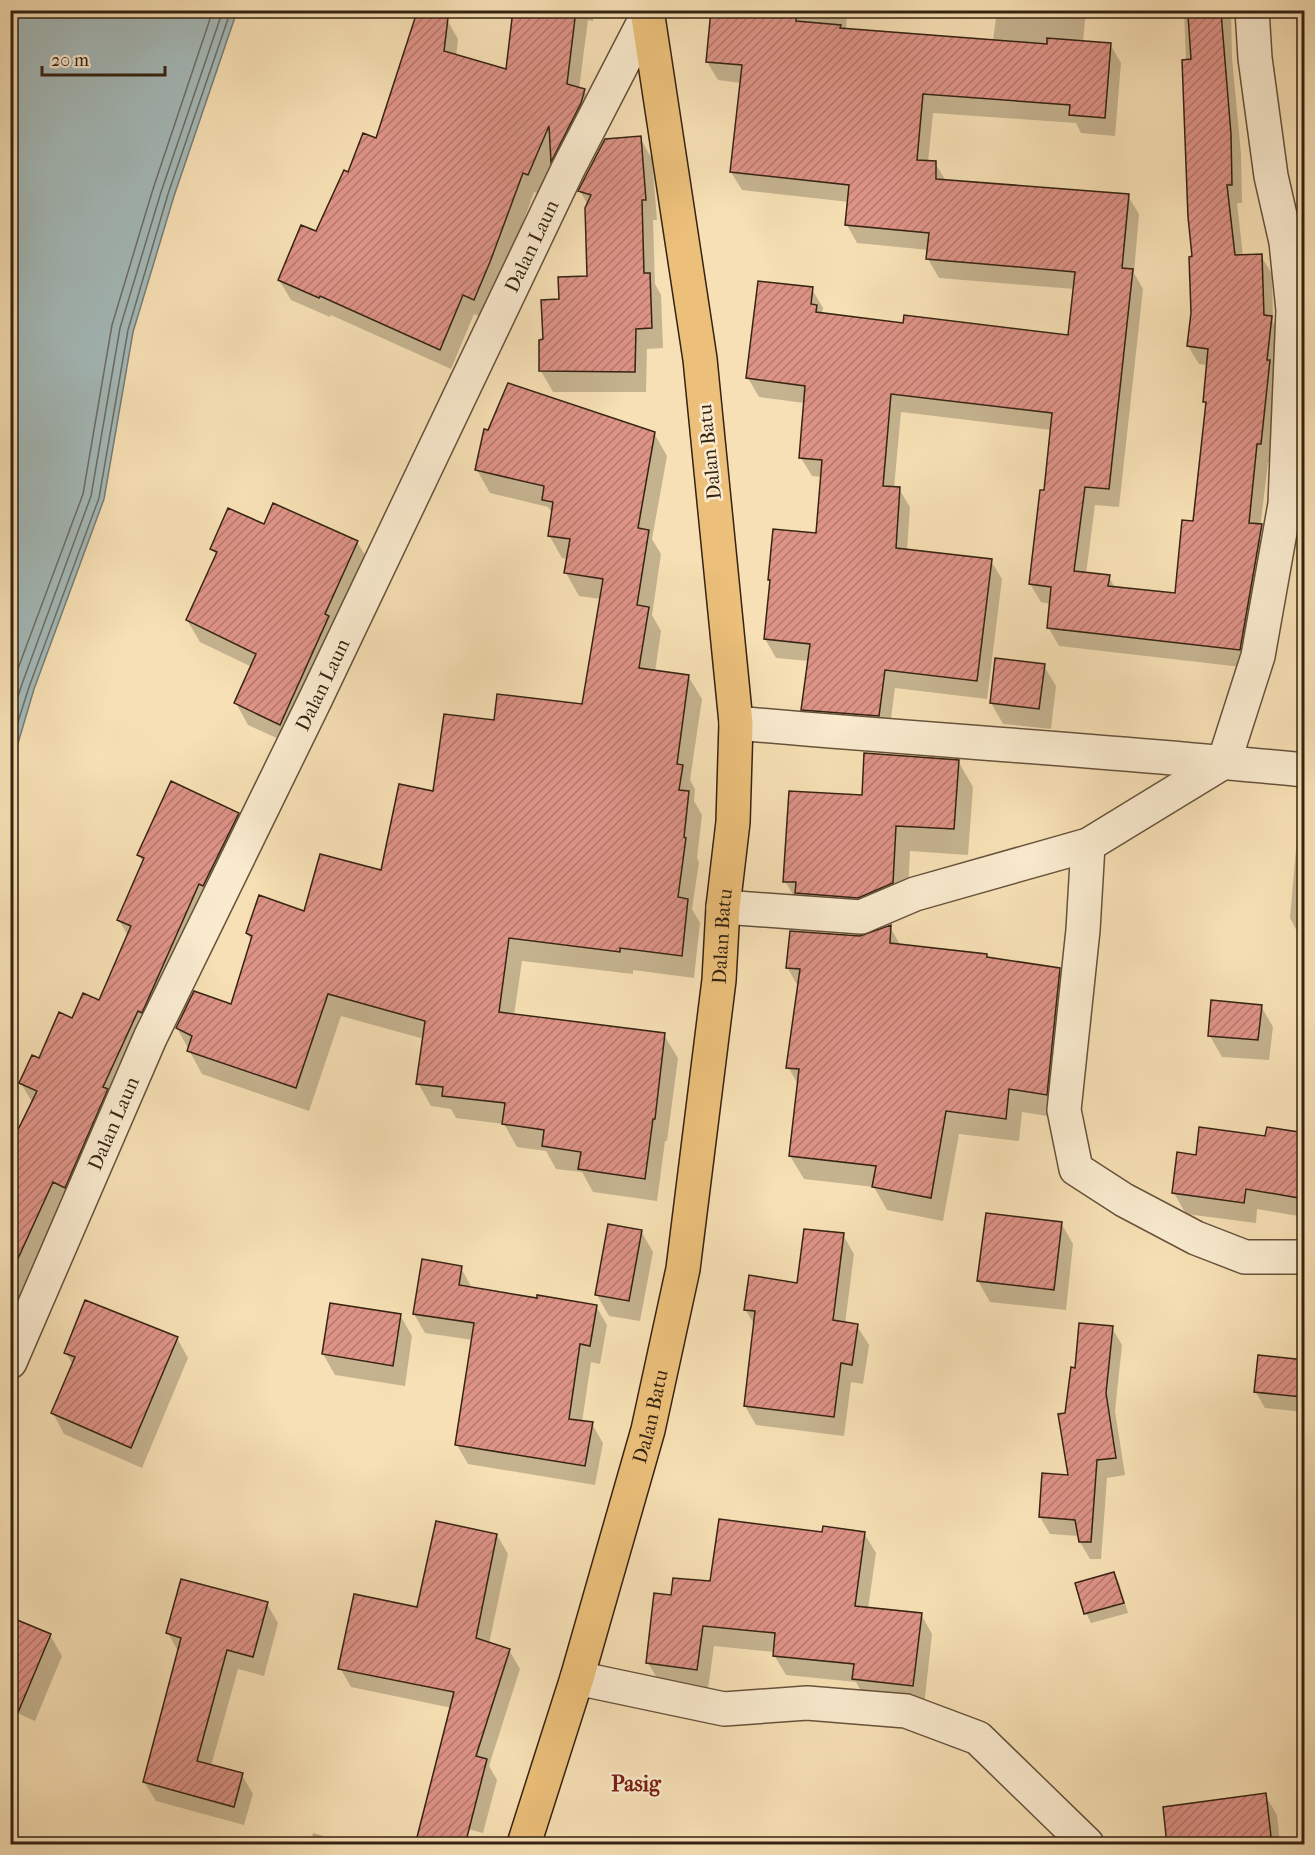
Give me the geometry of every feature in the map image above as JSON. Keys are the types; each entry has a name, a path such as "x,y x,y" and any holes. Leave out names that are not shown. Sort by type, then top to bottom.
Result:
{"main road":[{"name":"Dalan Batu","path":"524,1845 577,1678 648,1430 683,1269 719,980 723,907 733,822 736,723 700,359 647,12"}],"street":[{"path":"723,907 861,916 915,894 1088,845 1224,762 1258,656 1285,504 1299,311 1271,176 1255,58 1252,10"},
{"name":"Dalan Laun","path":"10,1362 150,1038 321,687 568,169 647,12"},
{"path":"736,723 1305,770"},
{"path":"1088,845 1083,930 1064,1110 1076,1169 1124,1200 1196,1238 1226,1250 1245,1257 1305,1257"},
{"path":"577,1678 724,1708 807,1703 906,1711 978,1738 1087,1845"}],"water":[{"path":"11,10 237,11 174,196 133,332 104,499 34,689 11,767"}],"building":[{"path":"513,10 576,10 567,84 585,89 581,103 551,162 549,126 528,175 523,173 474,300 463,295 440,350 320,296 319,298 278,280 301,225 316,231 344,170 348,172 363,133 376,138 416,15 448,18 444,51 506,69"},
{"path":"711,10 797,10 796,21 841,25 840,28 1047,44 1047,38 1111,43 1105,118 1069,115 1070,105 923,94 917,160 936,161 936,179 1129,194 1122,268 1133,269 1109,489 1085,487 1074,571 1110,575 1108,586 1175,593 1182,520 1193,521 1206,402 1203,402 1208,349 1187,346 1191,313 1189,257 1192,256 1188,217 1182,60 1191,59 1188,15 1221,12 1231,134 1232,185 1227,185 1235,255 1262,254 1264,315 1272,316 1261,444 1257,444 1249,523 1262,524 1240,650 1047,628 1051,587 1029,584 1040,490 1044,490 1052,413 891,394 883,486 900,487 896,548 992,559 977,681 885,670 879,716 801,710 810,644 764,639 770,580 768,580 773,529 816,533 822,460 799,458 805,386 746,378 758,281 813,287 811,304 817,305 816,312 903,323 904,315 1068,335 1075,272 926,259 929,233 845,225 849,185 730,172 742,65 706,62"},
{"path":"641,136 646,200 642,200 644,273 650,273 652,328 636,329 635,372 539,371 539,340 543,339 541,300 559,299 558,277 587,276 585,208 591,195 578,191 605,139"},
{"path":"508,383 655,432 638,528 649,530 637,605 649,607 639,668 689,675 677,764 683,765 679,790 689,791 684,837 686,838 678,897 688,899 682,956 620,948 620,952 509,938 499,1012 665,1033 645,1179 578,1169 581,1152 542,1146 544,1130 502,1124 505,1103 442,1096 443,1087 416,1084 425,1021 328,994 296,1088 187,1051 192,1036 176,1028 194,991 231,1004 252,936 246,933 259,895 304,911 320,854 381,870 399,784 433,791 444,714 494,720 497,694 582,704 603,579 564,573 570,539 548,536 553,502 542,500 544,486 475,470 484,429 488,430"},
{"path":"273,503 358,541 325,614 329,616 280,725 234,703 256,654 186,620 217,552 210,549 228,508 264,524"},
{"path":"995,658 1045,664 1039,709 990,703"},
{"path":"864,753 959,760 954,829 896,826 893,883 858,898 795,893 796,882 783,882 789,791 862,795"},
{"path":"171,781 239,813 203,886 199,884 142,1013 138,1011 103,1087 108,1089 65,1188 53,1182 10,1276 10,1146 37,1091 19,1083 32,1055 39,1058 59,1012 72,1018 83,993 99,1000 131,926 117,920 144,858 137,855"},
{"path":"891,925 890,943 987,954 987,957 1060,968 1047,1095 1009,1089 1006,1119 946,1111 931,1198 872,1187 876,1166 789,1156 799,1069 786,1068 800,969 786,968 790,931 860,936"},
{"path":"1211,1000 1262,1005 1258,1040 1208,1036"},
{"path":"1199,1127 1265,1136 1267,1127 1305,1133 1305,1199 1246,1189 1244,1203 1172,1193 1177,1152 1196,1155"},
{"path":"986,1213 1062,1222 1054,1290 977,1281"},
{"path":"608,1224 642,1230 629,1301 595,1295"},
{"path":"804,1229 844,1233 833,1320 858,1324 852,1365 841,1363 834,1417 744,1406 755,1311 744,1310 749,1275 797,1283"},
{"path":"422,1259 462,1266 459,1285 597,1305 590,1346 580,1344 569,1419 593,1422 585,1466 455,1445 474,1323 413,1314"},
{"path":"85,1300 178,1337 131,1448 51,1413 75,1357 64,1353"},
{"path":"330,1303 401,1314 393,1366 322,1354"},
{"path":"1079,1323 1113,1326 1106,1393 1116,1458 1097,1460 1091,1542 1079,1542 1075,1520 1039,1517 1042,1473 1068,1475 1058,1414 1065,1413 1071,1367 1075,1368"},
{"path":"1258,1355 1305,1360 1302,1397 1254,1392"},
{"path":"719,1519 822,1532 823,1526 865,1532 855,1606 922,1613 913,1686 852,1679 854,1664 773,1656 775,1633 703,1626 697,1670 646,1663 654,1593 671,1595 673,1578 710,1581"},
{"path":"436,1521 497,1534 476,1638 510,1649 476,1756 487,1759 465,1845 415,1845 454,1692 338,1669 354,1594 417,1607"},
{"path":"1114,1572 1124,1603 1084,1614 1075,1583"},
{"path":"181,1579 268,1602 253,1657 227,1650 197,1761 243,1773 234,1807 143,1782 181,1638 166,1633"},
{"path":"10,1617 51,1634 11,1729 10,1729"},
{"path":"1266,1793 1272,1845 1167,1845 1163,1807"}],"district":[{"name":"Pasig","path":"636,1783"}]}
